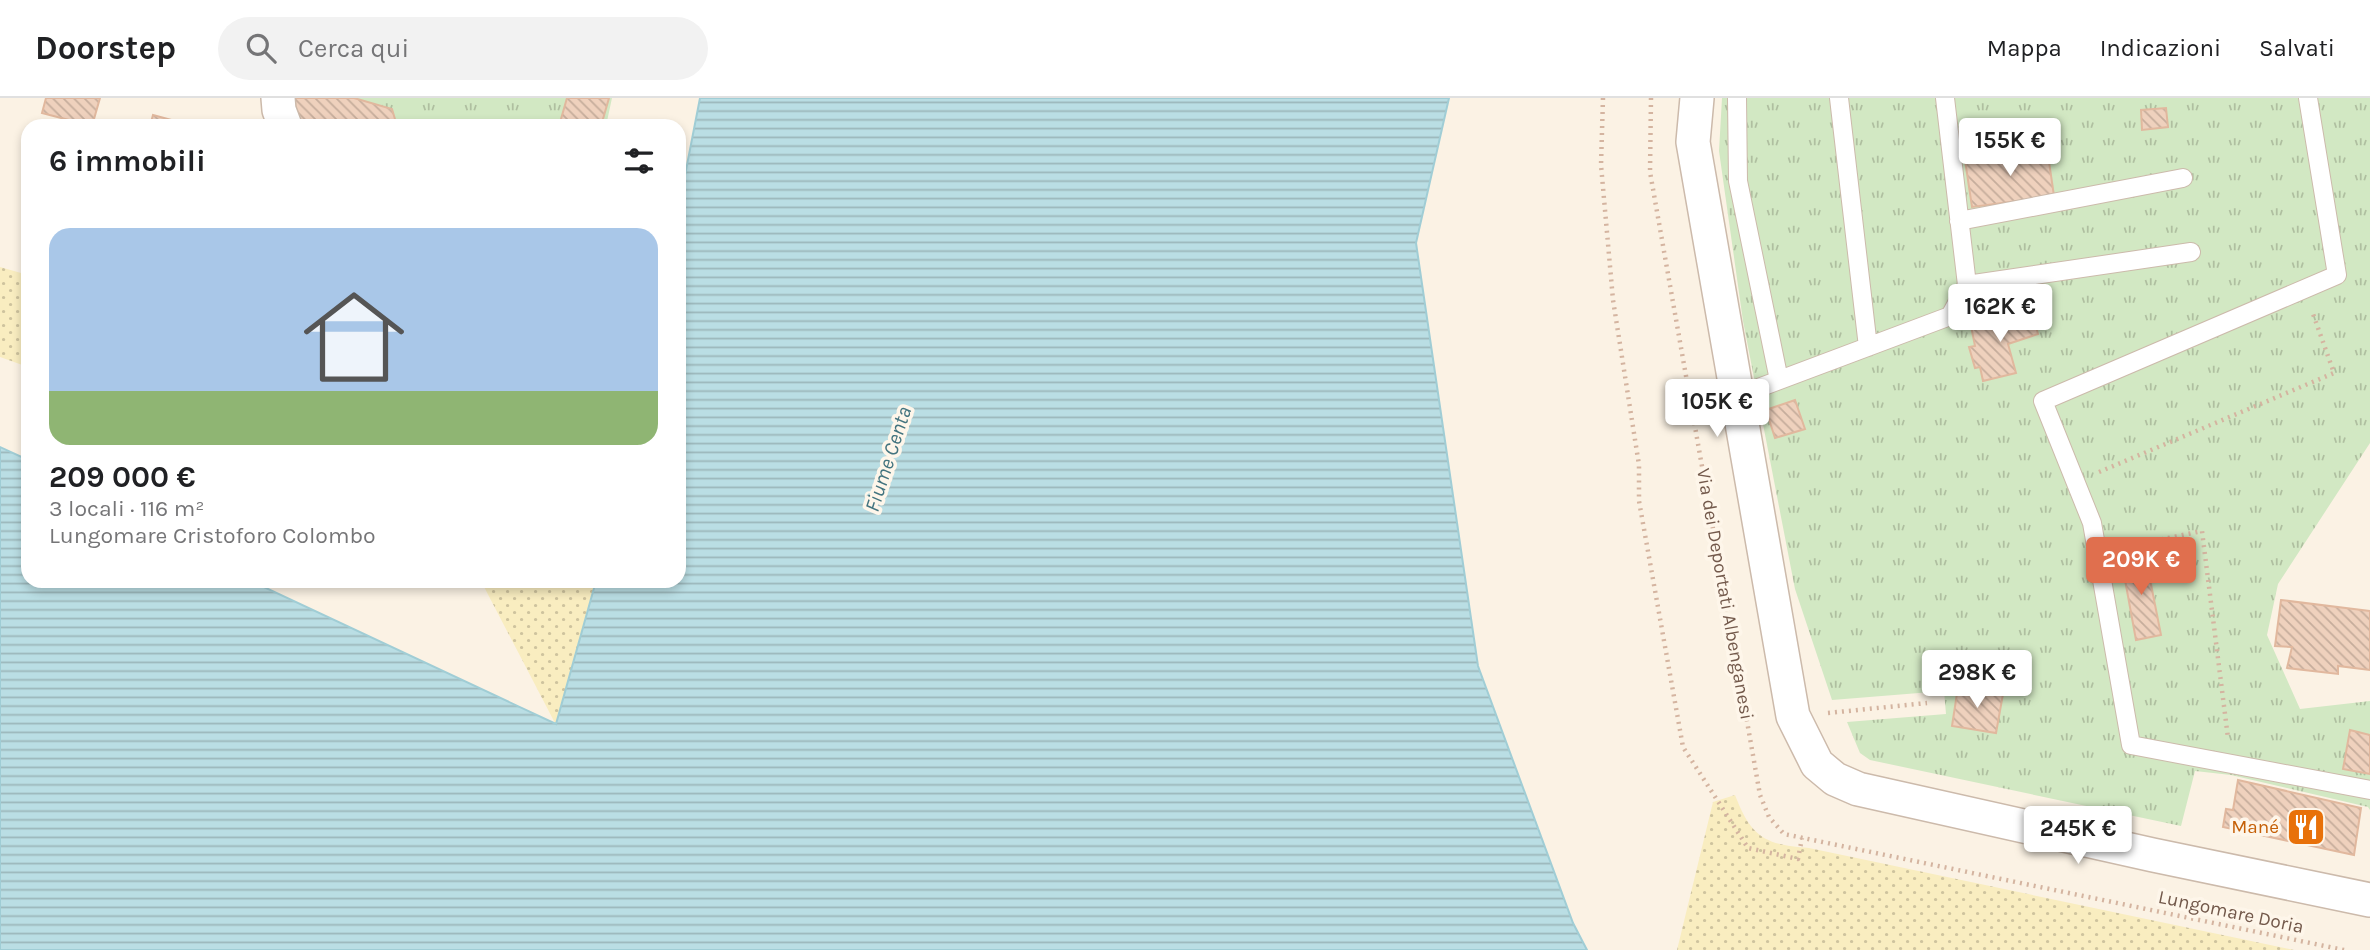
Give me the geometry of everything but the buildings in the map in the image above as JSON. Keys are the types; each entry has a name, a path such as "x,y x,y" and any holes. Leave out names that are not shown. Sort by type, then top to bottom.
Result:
{"street":[{"path":"278,98 282,119"},
{"path":"1697,98 1693,142 1793,716 1817,764 1835,779 1858,789 2370,900"}],"lane":[{"path":"1737,98 1738,181 1779,380"},
{"path":"1839,98 1868,346"},
{"path":"1737,396 1950,316 1967,285 1945,98"},
{"path":"2308,98 2337,275 2043,401 2092,523 2131,745 2370,790"},
{"path":"1959,221 2183,178"},
{"path":"1967,285 2191,253"}],"path":[{"path":"1603,98 1601,165 1613,300 1639,465 1639,501 1683,747 1748,848 1798,859 1802,838"},
{"name":"Via dei Deportati Albenganesi","path":"1651,98 1650,172 1760,795 1769,817 1784,834"},
{"path":"2075,482 2334,373 2305,289"},
{"path":"2097,553 2202,531 2232,764"},
{"path":"1793,716 1927,703"},
{"name":"Lungomare Doria","path":"1784,834 2344,950"}],"sand":[{"path":"0,267 21,273 21,364 0,357"},
{"path":"485,588 594,588 556,725"},
{"path":"1735,795 1747,821 1770,841 2294,950 1677,950 1713,802"}],"green space":[{"path":"285,98 612,98 608,119 291,119"},
{"path":"1722,98 2370,98 2370,443 2278,584 2267,635 2300,709 2370,701 2370,810 2368,807 2231,775 2195,771 2181,826 1870,760 1860,753 1847,722 1946,714 1944,691 1832,700 1795,589 1743,321 1719,151"}],"water":[{"name":"Fiume Centa","path":"700,98 1449,98 1416,243 1478,666 1573,923 1587,950 0,950 0,447 21,457 21,588 266,588 556,724 594,588 686,588 686,170"}],"place":[{"name":"Mané","path":"2306,827"}]}
